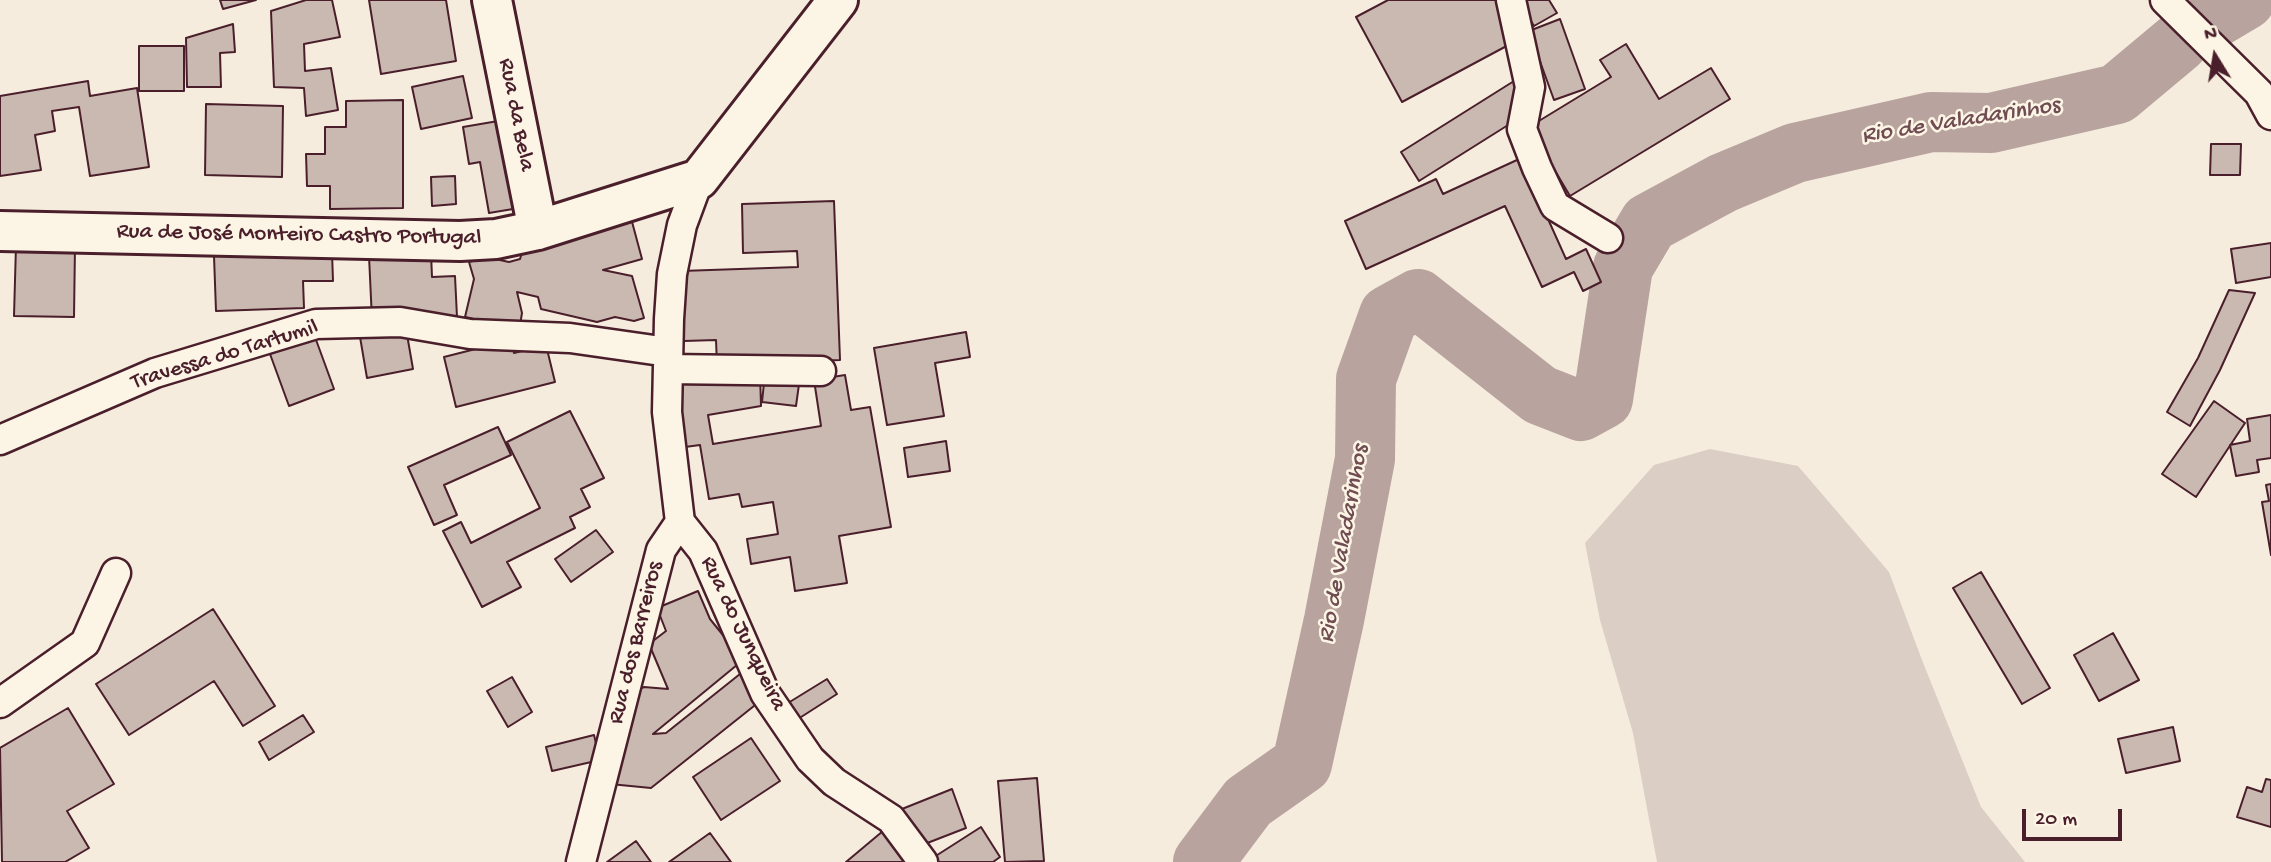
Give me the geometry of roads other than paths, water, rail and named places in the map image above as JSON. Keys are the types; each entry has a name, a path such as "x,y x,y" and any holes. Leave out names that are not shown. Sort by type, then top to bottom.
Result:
{"main road":[{"name":"Rua da Bela","path":"492,0 538,230"},
{"path":"699,179 838,0"},
{"name":"Rua de José Monteiro Castro Portugal","path":"0,231 460,241 496,239 538,230 699,179"}],"street":[{"path":"1511,0 1530,87 1522,129 1537,168 1555,206 1608,238"},
{"path":"2165,0 2259,93 2271,115"},
{"path":"680,522 667,412 672,274 681,225 699,179"},
{"name":"Travessa do Tartumil","path":"0,440 155,373 316,324 400,322 470,334 570,338 668,361 821,371"},
{"name":"Rua dos Barreiros","path":"581,862 661,550 680,522"},
{"name":"Rua do Junqueira","path":"680,522 703,551 765,693 810,759 834,782 891,819 923,862"},
{"path":"0,703 85,643 116,573"}],"waterway":[{"name":"Rio de Valadarinhos","path":"2213,19 2245,0"},
{"name":"Rio de Valadarinhos","path":"1203,862 1248,802 1302,764 1334,620 1365,459 1366,379 1389,315 1418,299 1540,395 1581,411 1603,399 1623,267 1649,223 1723,183 1795,153 1931,122 1991,123 2117,94 2178,43"}]}
